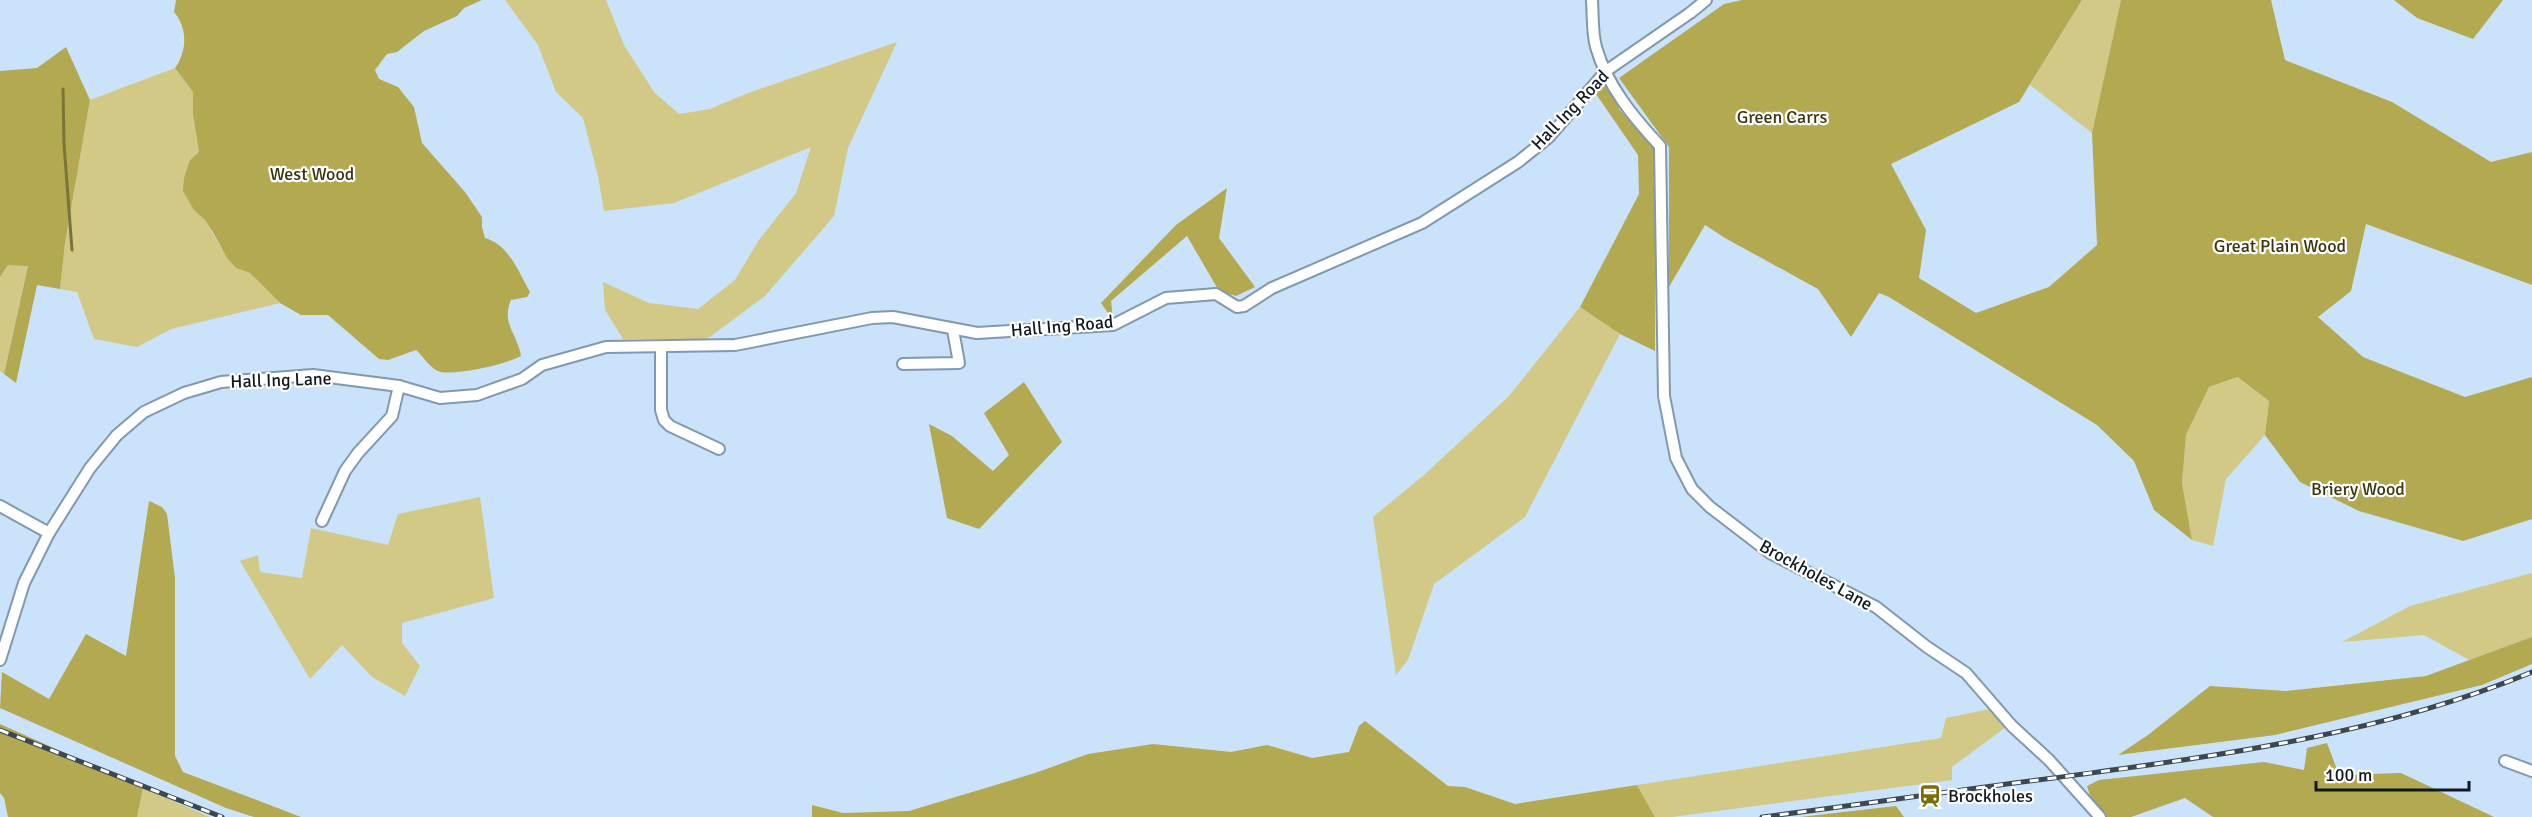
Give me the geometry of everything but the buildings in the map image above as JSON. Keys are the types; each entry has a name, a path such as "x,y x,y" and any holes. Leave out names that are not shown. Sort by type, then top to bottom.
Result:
{"street":[{"name":"Brockholes Lane","path":"1592,0 1596,47 1606,70 1628,112 1660,146 1664,396 1676,458 1692,489 1710,507 1770,554 1876,607 1927,648 1966,673 2012,726 2049,760 2100,817"},
{"name":"Hall Ing Road","path":"399,386 440,398 477,395 522,379 542,365 606,346 661,348 735,345 872,318 892,317 977,333 1113,325 1166,298 1216,294 1237,307 1244,306 1272,288 1422,222 1518,162 1549,137 1606,70 1690,14 1706,0"},
{"path":"903,364 959,363 953,330"},
{"path":"661,348 661,410 664,420 670,426 719,449"},
{"name":"Hall Ing Lane","path":"0,660 24,583 49,533 90,468 117,435 144,412 184,393 221,382 313,375 399,386"},
{"path":"322,521 345,471 358,453 392,416 399,386"},
{"path":"0,506 49,533"},
{"path":"2505,762 2532,771"}],"shaded area":[{"path":"505,0 606,0 624,45 654,92 679,114 710,109 748,93 897,42 848,148 834,216 765,296 707,339 623,339 605,310 603,282 649,303 698,309 735,280 759,240 796,193 811,147 674,203 604,211 598,176 583,118 556,92 538,45"},
{"path":"2082,0 2121,0 2092,133 2030,85"},
{"path":"175,68 193,92 193,115 199,152 190,160 194,210 205,220 227,258 236,268 250,273 280,303 171,329 137,347 94,339 77,292 60,289 65,243 90,100"},
{"path":"8,265 28,265 4,374 0,371 0,277"},
{"path":"1580,307 1620,334 1525,517 1434,584 1408,660 1396,675 1373,517 1424,475 1509,396"},
{"path":"2239,377 2269,401 2265,435 2226,479 2213,546 2192,540 2182,483 2186,435 2209,387"},
{"path":"480,497 494,598 402,623 402,643 420,666 405,696 372,677 342,645 310,679 240,561 258,555 260,572 302,578 311,528 388,545 398,514"},
{"path":"2532,573 2532,637 2471,661 2424,635 2342,642 2410,606"},
{"path":"1990,709 2006,727 1952,767 1952,780 1672,817 1655,817 1637,785 1941,738 1946,718"},
{"path":"143,788 210,817 137,817"}],"green space":[{"name":"West Wood","path":"176,0 482,0 464,8 457,16 424,31 397,52 387,54 375,70 379,79 398,87 414,107 422,143 465,192 482,217 485,238 493,241 507,253 530,292 527,297 511,300 508,308 509,322 521,356 482,368 448,373 434,369 416,350 388,360 379,359 328,315 301,315 280,303 250,273 236,268 183,191 184,178 190,160 199,152 193,115 193,92 175,68 184,47 182,25 174,12"},
{"path":"1742,0 2082,0 2019,102 1891,164 1926,230 1919,278 1976,313 2049,287 2097,245 2092,133 2121,0 2271,0 2285,60 2392,102 2491,162 2532,152 2532,285 2366,224 2351,291 2318,317 2363,357 2465,397 2532,377 2532,519 2463,541 2359,511 2300,482 2265,435 2269,401 2238,377 2209,387 2186,435 2182,483 2192,540 2154,510 2134,461 2097,425 1889,297 1879,293 1851,337 1818,289 1705,225 1669,287 1669,147 1619,78 1724,4"},
{"path":"2394,0 2503,0 2473,39 2417,18"},
{"path":"66,47 90,100 65,243 60,289 37,285 16,383 4,374 28,266 8,265 0,277 0,71 37,68"},
{"path":"1605,82 1620,110 1655,148 1655,351 1620,334 1580,307 1639,194 1638,155 1596,94"},
{"path":"1227,188 1219,238 1255,287 1236,296 1219,291 1187,236 1111,301 1113,320 1101,303 1176,225"},
{"path":"1024,382 1062,442 979,529 947,518 929,424 952,436 993,471 1009,455 984,413"},
{"path":"149,501 162,507 167,514 175,578 175,756 183,772 301,817 254,817 226,808 0,708 2,672 49,699 86,634 126,656"},
{"path":"2532,637 2532,664 2482,685 2275,735 2118,755 2148,735 2210,686 2286,691 2426,676"},
{"path":"1365,721 1448,786 1465,787 1515,804 1637,785 1655,817 812,817 812,805 843,813 909,811 1035,773 1088,754 1153,744 1231,752 1267,745 1312,758 1349,752 1359,726"},
{"path":"0,724 143,788 137,817 8,817 4,798 0,793"},
{"path":"2327,743 2339,775 2401,773 2494,817 2213,817 2185,798 2131,817 2106,817 2091,799 2087,786 2099,780 2264,762 2304,770 2307,748"},
{"path":"1896,806 1904,817 1800,817"}],"waterway":[{"path":"63,89 64,144 72,250"}],"railway":[{"path":"1762,817 2176,761 2297,740 2416,712 2474,694 2532,672"},
{"path":"0,730 222,817"}],"place":[{"name":"Brockholes","path":"1930,796"}],"park label":[{"name":"Green Carrs","path":"1782,117"},
{"name":"Great Plain Wood","path":"2280,246"},
{"name":"Briery Wood","path":"2358,489"}]}
